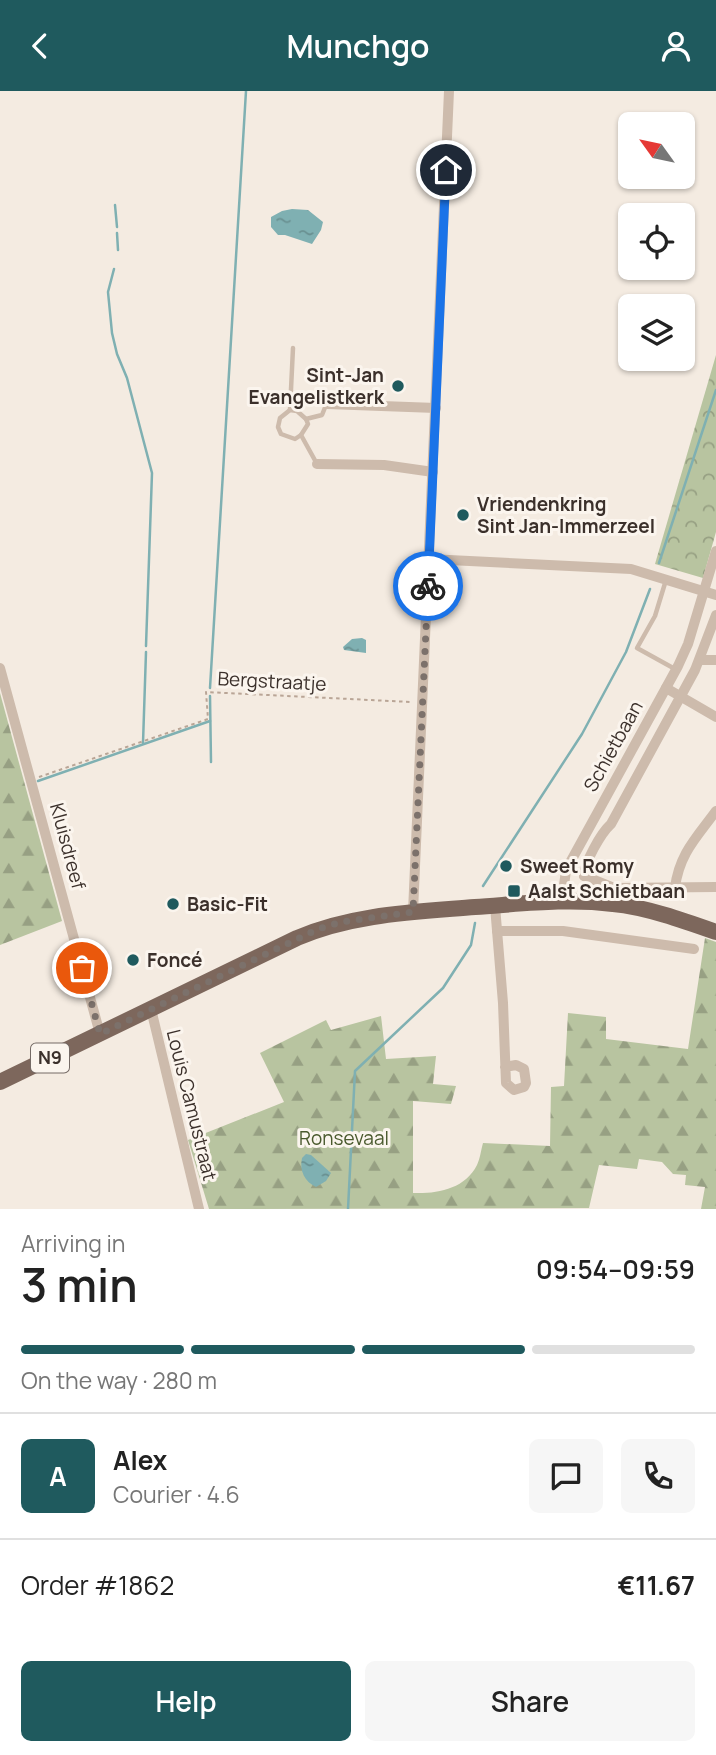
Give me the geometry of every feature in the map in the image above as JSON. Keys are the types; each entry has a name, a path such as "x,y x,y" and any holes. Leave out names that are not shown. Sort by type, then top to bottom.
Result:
{"main road":[{"name":"N9","path":"0,1081 318,929 341,922 413,912 562,901 640,908 716,932"}],"street":[{"path":"413,912 449,91"},
{"path":"327,404 436,408"},
{"path":"317,464 384,465 433,473"},
{"name":"Schietbaan","path":"562,901 566,870 594,823 595,814 688,644 716,551"},
{"path":"429,559 631,569 716,594"},
{"name":"Schietbaan","path":"584,876 584,870 605,829 611,824 682,696 700,660 716,615"},
{"path":"700,660 716,660"},
{"name":"Kluisdreef","path":"0,668 100,1034"},
{"name":"Schietbaan","path":"666,688 716,717"},
{"path":"674,888 677,868 683,856 716,811"},
{"name":"Schietbaan","path":"594,823 605,829"},
{"path":"565,882 584,876 614,888 716,887"},
{"path":"640,908 646,889"},
{"path":"495,906 506,1067"},
{"path":"497,931 563,931 694,949"},
{"name":"Louis Camustraat","path":"151,1009 199,1209"}],"lane":[{"path":"290,410 293,348"},
{"path":"306,419 322,415 327,404"},
{"path":"290,410 297,411 306,419 307,425 295,439 281,435 278,427 280,418 290,410"},
{"path":"301,435 317,464"},
{"path":"666,579 655,616 637,648 676,669"}],"path":[{"name":"Bergstraatje","path":"32,779 208,719 206,692 423,702"}],"green space":[{"path":"716,355 716,532 703,578 655,564"},
{"path":"0,693 62,921 0,945"},
{"name":"Ronsevaal","path":"705,938 716,942 716,1209 701,1209 705,1187 685,1185 686,1175 673,1174 662,1162 639,1159 637,1169 599,1165 589,1208 209,1209 188,1140 284,1102 260,1053 326,1020 331,1030 381,1016 386,1059 436,1056 433,1084 456,1086 451,1104 413,1101 413,1193 441,1191 458,1185 472,1173 478,1163 483,1143 550,1146 551,1087 564,1086 568,1013 606,1017 606,1039 688,1049"}],"water":[{"path":"292,209 308,210 323,222 312,244 278,235 271,227 271,217"},
{"path":"352,639 366,640 366,653 344,650 343,647"},
{"path":"306,1154 311,1155 331,1173 326,1181 316,1187 302,1172 302,1158"}],"waterway":[{"path":"210,688 246,91"},
{"path":"115,205 117,227"},
{"path":"117,233 118,250"},
{"path":"114,269 108,292 112,333 152,473 146,646"},
{"path":"659,563 716,390"},
{"path":"483,886 582,734 626,652 650,589"},
{"path":"143,743 146,652"},
{"path":"210,696 211,762"},
{"path":"38,781 210,721"},
{"path":"348,1209 355,1071 443,988 471,945 475,923"}],"way so far":[{"path":"82,968 100,1034 318,929 341,922 413,912 428,586"}],"place":[{"name":"Sint-Jan Evangelistkerk","path":"398,386"},
{"name":"Vriendenkring Sint Jan-Immerzeel","path":"463,515"},
{"name":"Sweet Romy","path":"506,866"},
{"name":"Aalst Schietbaan","path":"514,891"},
{"name":"Basic-Fit","path":"173,904"},
{"name":"Foncé","path":"133,960"}],"route":[{"path":"428,586 446,170"}]}
